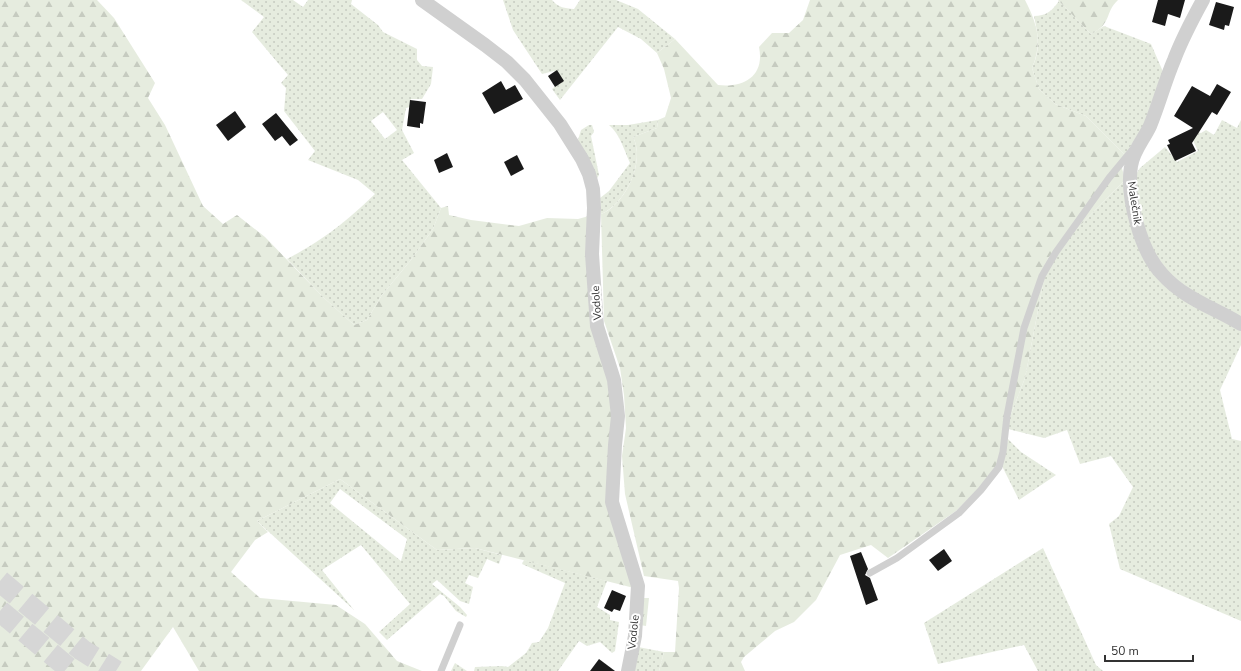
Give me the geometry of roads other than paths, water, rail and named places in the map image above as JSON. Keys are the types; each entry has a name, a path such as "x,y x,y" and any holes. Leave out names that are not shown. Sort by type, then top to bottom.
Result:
{"street":[{"name":"Vodole","path":"422,0 485,44 520,76 560,124 582,159 589,174 593,189 594,208 592,254 597,326 614,380 618,416 612,502 638,586 635,636 628,671"},
{"name":"Malečnik","path":"1202,0 1176,54 1153,118 1131,165 1131,190 1140,233 1148,255 1162,275 1179,289 1241,324"}],"lane":[{"path":"870,573 897,558 959,513 981,490 999,467 1004,452 1007,416 1024,328 1042,276 1056,252 1109,178 1127,156 1142,141"},
{"path":"441,671 460,625"}],"tunnel":[{"path":"0,581 82,650 116,671"},
{"path":"0,611 72,671"}]}
